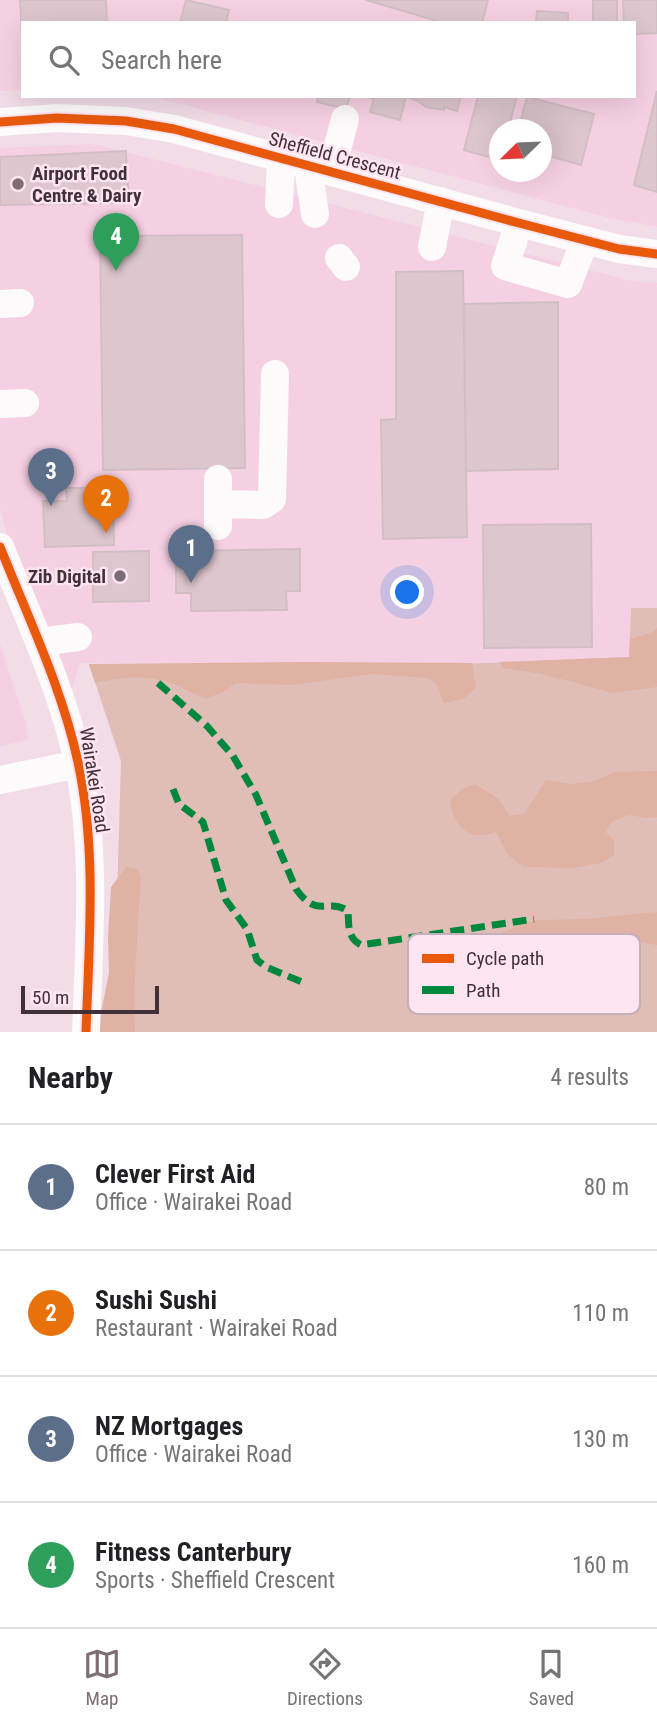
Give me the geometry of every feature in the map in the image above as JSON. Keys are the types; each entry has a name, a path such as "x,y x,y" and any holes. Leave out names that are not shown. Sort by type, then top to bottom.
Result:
{"street":[{"name":"Sheffield Crescent","path":"0,122 57,118 128,108 176,121 307,166 413,184 441,201 585,240 619,260 657,254"},
{"path":"279,204 345,119"},
{"path":"307,166 314,214"},
{"path":"432,247 441,201"},
{"path":"519,223 505,266 568,284 585,240"},
{"path":"218,503 263,505 272,499 275,374"},
{"name":"Wairakei Road","path":"0,547 64,709 79,764 89,851 86,1032"},
{"path":"39,642 78,637"},
{"path":"0,779 79,764"}],"shaded area":[{"path":"0,0 657,0 657,227 606,217 159,98 636,98 636,21 21,21 21,90 0,91"},
{"path":"94,144 636,282 657,283 657,608 631,608 630,657 461,664 80,663 57,735 0,508 0,148"},
{"path":"631,608 657,608 657,1032 113,1032 121,761 89,664 461,664 629,657"},
{"path":"657,628 657,687 613,693 542,674 503,668 500,662 629,657 630,639 651,633"},
{"path":"0,644 26,723 28,740 0,746"},
{"path":"472,663 476,688 463,699 444,703 435,682 426,678 373,674 291,685 236,683 206,699 155,679 126,678 95,683 89,664"},
{"path":"657,771 657,817 629,815 611,822 606,832 614,841 614,855 601,863 574,868 524,867 508,855 496,832 479,835 465,831 454,817 450,800 462,789 475,784 499,799 509,816 524,814 546,780 571,784 591,782 615,772"},
{"path":"126,867 138,869 141,878 135,974 135,1032 97,1032 109,973 111,887"},
{"path":"657,912 657,945 640,943 640,934 485,934 502,933 521,924 540,920"}],"building":[{"path":"20,0 106,0 107,21 21,21"},
{"path":"186,0 229,10 226,21 181,21"},
{"path":"366,0 488,0 483,21 437,21"},
{"path":"593,0 617,0 617,21 593,21"},
{"path":"623,0 657,0 657,33 636,34 636,21 624,21"},
{"path":"537,11 568,13 568,21 536,21"},
{"path":"657,91 657,192 634,185"},
{"path":"318,98 349,98 346,109 317,102"},
{"path":"370,98 406,98 400,120 370,112 374,99"},
{"path":"409,98 460,98 457,111 444,107 444,110 426,107"},
{"path":"477,98 516,98 511,119 489,119 489,157 464,150"},
{"path":"527,98 594,114 581,165 552,157 552,119 521,119"},
{"path":"126,151 129,203 0,205 0,157"},
{"path":"242,235 245,468 103,470 100,236"},
{"path":"463,271 467,537 383,539 381,420 396,419 396,272"},
{"path":"558,302 558,469 466,471 464,304"},
{"path":"66,488 88,488 88,500 113,500 114,545 45,547 43,501 67,501"},
{"path":"591,524 592,647 484,648 483,525"},
{"path":"300,549 300,591 286,591 287,610 191,611 191,593 176,593 176,551"},
{"path":"149,551 149,601 93,602 93,552"}],"marked path":[{"path":"158,683 207,726 233,756 256,795 296,889 304,898 317,906 335,906 348,911 351,935 361,945 408,938"},
{"path":"173,789 179,804 203,822 226,900 247,929 257,960 266,967 302,982"},
{"path":"434,934 534,919"}],"cycle path":[{"path":"0,122 57,118 126,121 174,129 619,249 657,254"},
{"path":"0,547 63,707 84,795 90,863 86,1032"}],"place":[{"name":"Airport Food Centre & Dairy","path":"18,184"},
{"name":"Fitness Canterbury","path":"116,271"},
{"name":"NZ Mortgages","path":"51,506"},
{"name":"Sushi Sushi","path":"106,533"},
{"name":"Zib Digital","path":"120,576"},
{"name":"Clever First Aid","path":"191,583"}]}
